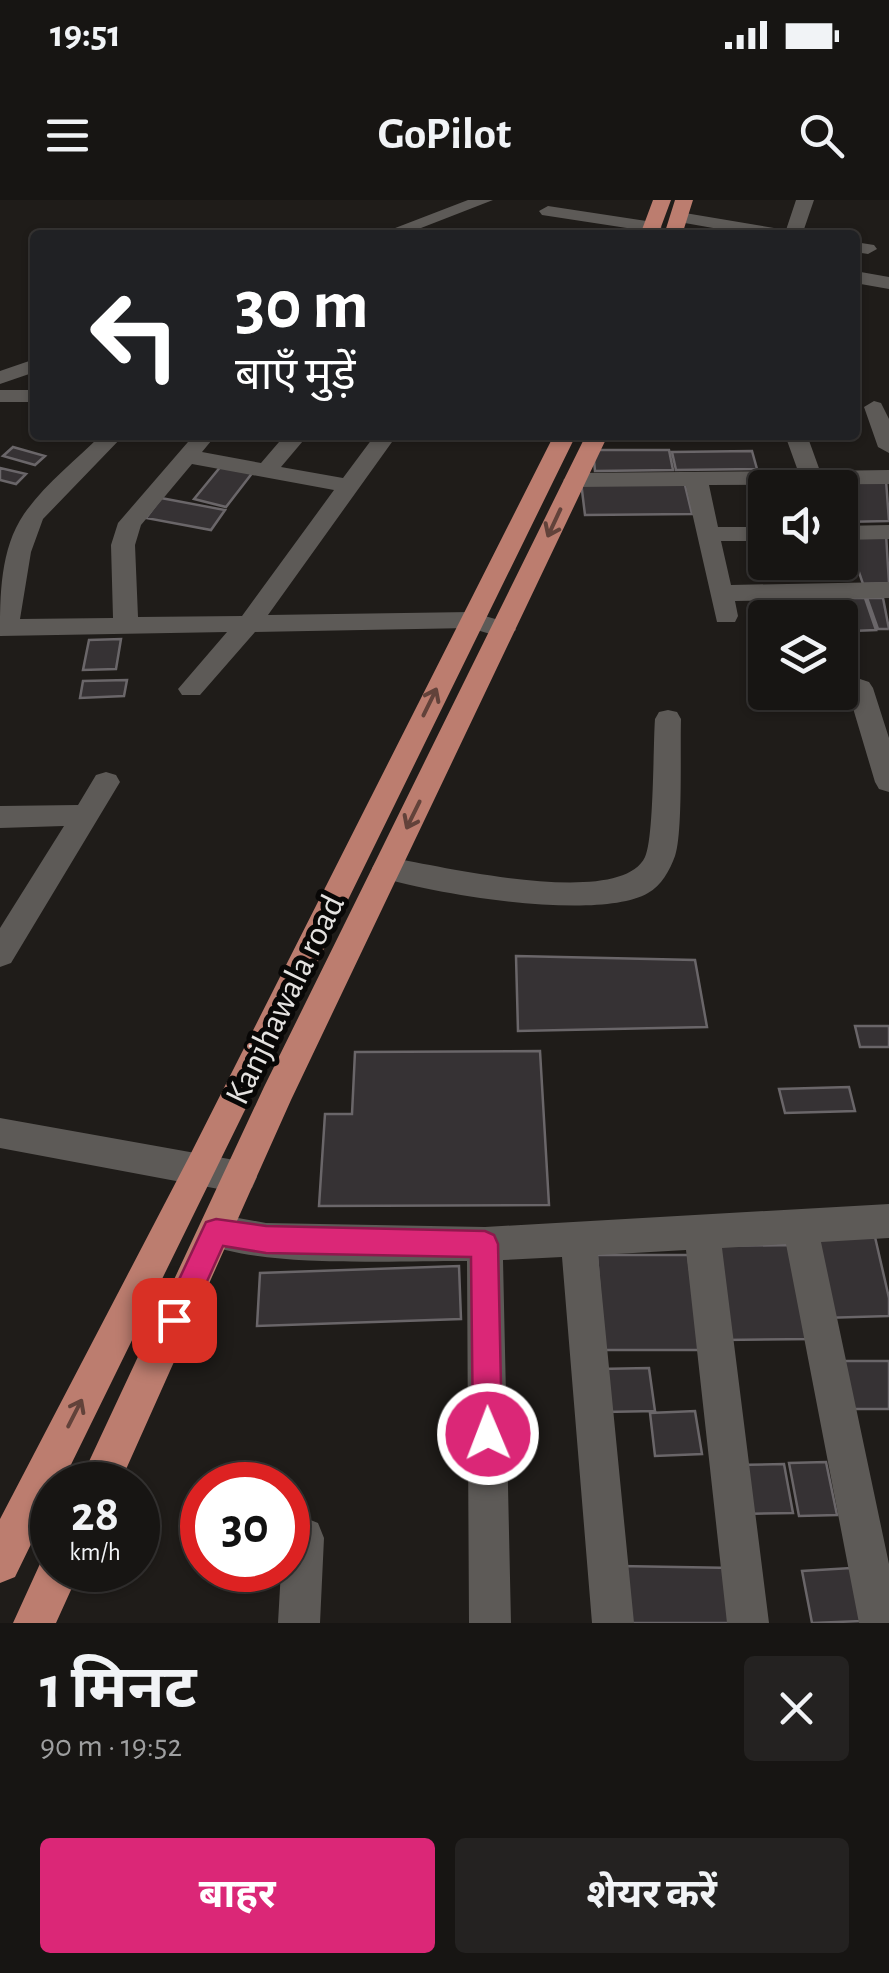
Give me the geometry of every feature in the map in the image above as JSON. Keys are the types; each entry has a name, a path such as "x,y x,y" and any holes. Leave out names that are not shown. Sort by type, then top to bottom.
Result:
{"main road":[{"path":"651,230 662,200"},
{"name":"Kanjhawala road","path":"0,1562 200,1170 562,440"},
{"name":"Kanjhawala road","path":"109,1462 240,1177 594,440"},
{"path":"34,1623 49,1592"}],"street":[{"path":"400,230 484,200"},
{"path":"792,230 806,200"},
{"path":"548,212 646,230"},
{"path":"679,217 764,230"},
{"path":"860,277 889,283"},
{"path":"0,378 30,367"},
{"path":"0,396 30,396"},
{"path":"873,407 889,447"},
{"path":"107,440 33,517 19,552 3,628 471,620 504,630"},
{"path":"126,624 126,534 148,498 200,440"},
{"path":"266,470 293,440"},
{"path":"191,689 250,621 382,440"},
{"path":"796,440 798,470"},
{"path":"186,456 348,486"},
{"path":"858,478 889,477"},
{"path":"696,479 724,605 822,591 889,590"},
{"path":"574,480 748,480"},
{"path":"858,533 889,532"},
{"path":"708,534 748,534"},
{"path":"819,580 822,591"},
{"path":"860,688 889,782"},
{"path":"387,868 584,894 637,886 655,869 662,852 668,719"},
{"path":"0,954 12,915 106,782"},
{"path":"0,816 86,815"},
{"path":"0,1132 240,1177"},
{"path":"216,1232 266,1240 485,1244 889,1221"},
{"path":"800,1225 880,1623"},
{"path":"702,1230 748,1623"},
{"path":"578,1238 612,1623"},
{"path":"485,1244 490,1623"},
{"path":"299,1623 301,1592"}],"building":[{"path":"13,447 45,456 35,465 3,456"},
{"path":"593,450 669,450 673,470 595,471"},
{"path":"752,451 757,469 676,470 672,452"},
{"path":"222,465 253,472 226,507 194,499"},
{"path":"0,468 26,474 16,484 0,480"},
{"path":"858,480 886,480 889,521 858,522"},
{"path":"684,481 692,514 585,515 581,482"},
{"path":"161,498 225,510 211,530 146,518"},
{"path":"858,534 886,534 889,583 863,584 858,569"},
{"path":"865,598 876,630 858,631 858,600 842,600"},
{"path":"867,598 883,598 889,629 878,629"},
{"path":"121,639 116,669 83,670 89,640"},
{"path":"127,680 124,696 80,698 83,681"},
{"path":"516,956 695,960 707,1027 518,1031"},
{"path":"855,1026 889,1026 889,1047 860,1047"},
{"path":"540,1051 549,1205 319,1206 325,1114 352,1114 355,1052"},
{"path":"849,1087 855,1111 785,1113 779,1089"},
{"path":"875,1237 889,1298 889,1316 823,1318 807,1238"},
{"path":"797,1245 816,1339 722,1340 708,1246"},
{"path":"597,1255 688,1255 701,1350 604,1350"},
{"path":"459,1266 461,1319 257,1326 260,1273"},
{"path":"831,1361 889,1361 889,1409 840,1409"},
{"path":"649,1368 655,1411 604,1412 599,1369"},
{"path":"695,1411 702,1454 655,1456 650,1413"},
{"path":"826,1462 837,1515 799,1516 789,1463"},
{"path":"784,1464 793,1513 740,1514 733,1465"},
{"path":"619,1566 735,1568 742,1623 623,1623"},
{"path":"851,1568 862,1621 812,1623 802,1571"}],"route":[{"path":"174,1320 216,1232 266,1240 485,1244 488,1434"}]}
